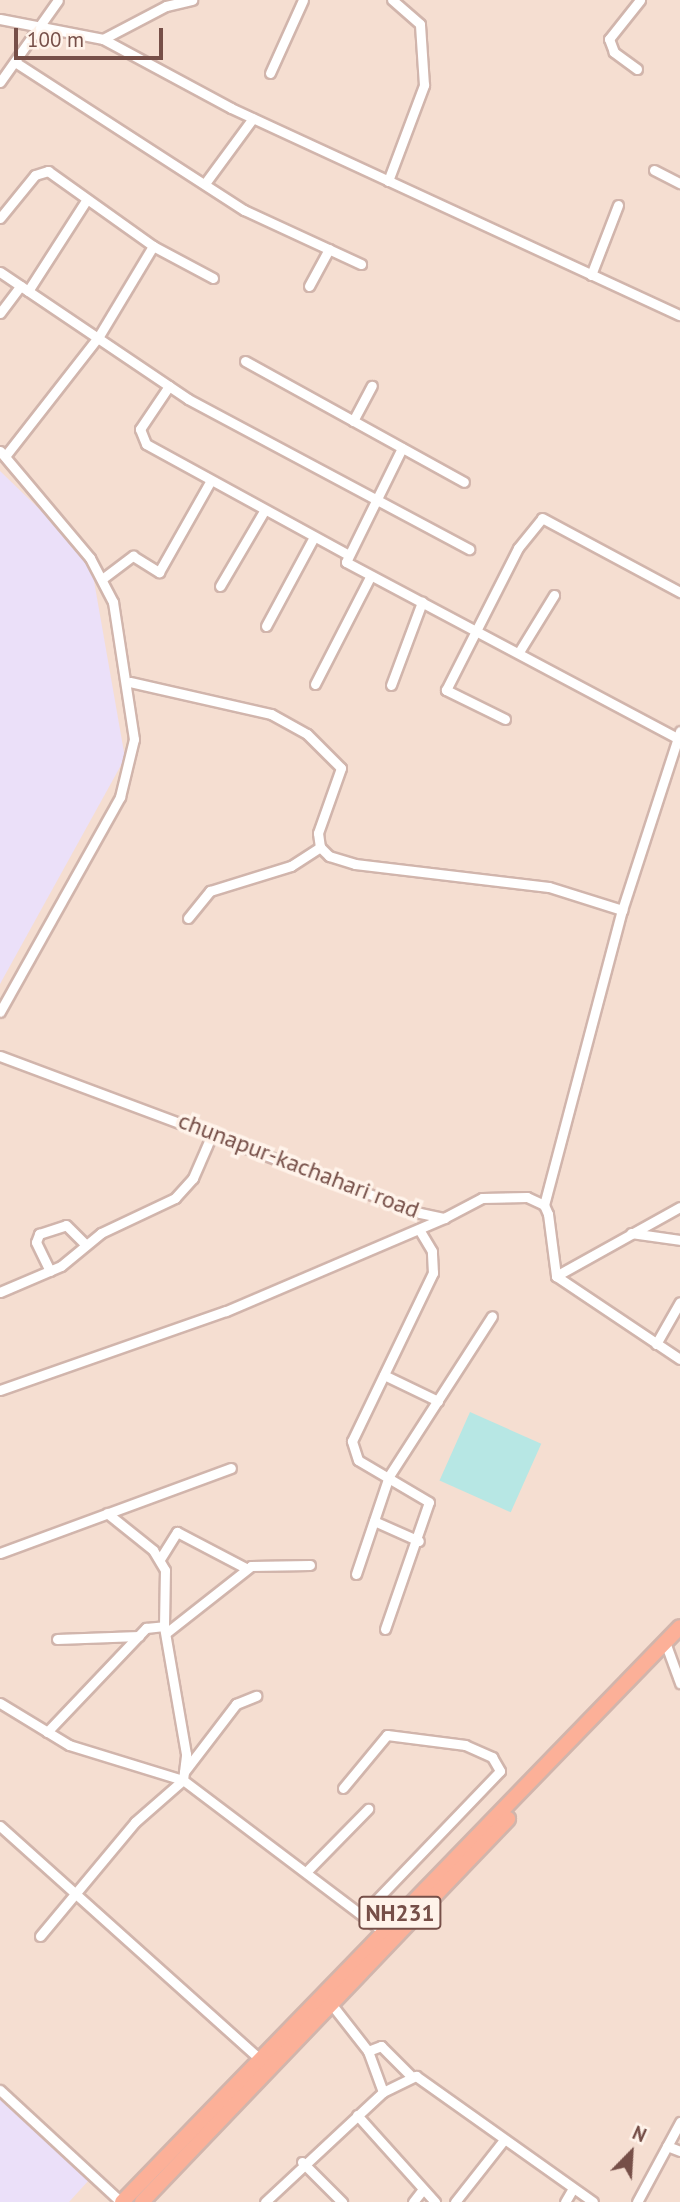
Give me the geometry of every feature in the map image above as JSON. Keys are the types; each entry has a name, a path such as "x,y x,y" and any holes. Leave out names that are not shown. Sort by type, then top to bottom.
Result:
{"highway":[{"name":"NH231","path":"142,2202 328,1999 667,1646 680,1627"},
{"name":"NH231","path":"122,2202 261,2060 328,1999 383,1931 667,1646 680,1638"}],"street":[{"path":"0,82 58,0"},
{"path":"103,39 166,6 192,0"},
{"path":"270,73 303,0"},
{"path":"388,181 424,85 420,24 392,0"},
{"path":"637,69 614,52 609,38 640,0"},
{"path":"0,19 103,39 253,118 680,315"},
{"path":"15,62 206,182 244,210 361,264"},
{"path":"206,182 253,118"},
{"path":"0,218 43,170 153,246 213,278"},
{"path":"654,170 680,183"},
{"path":"0,313 24,288 87,199"},
{"path":"591,275 618,205"},
{"path":"0,1012 120,797 134,739 130,682 102,579 3,453 97,339 153,246"},
{"path":"309,286 328,249"},
{"path":"0,272 169,386 468,549"},
{"path":"245,361 464,482"},
{"path":"169,386 145,419 141,437 210,482 347,554"},
{"path":"353,421 372,386"},
{"path":"402,448 347,554 346,562 370,577 480,629 519,653 678,735 675,758 622,910 544,1205 556,1276 680,1359"},
{"path":"102,579 133,556 159,572 210,482"},
{"path":"220,586 264,511"},
{"path":"505,719 446,690 480,629 518,548 542,517 680,592"},
{"path":"266,626 314,537"},
{"path":"315,684 370,577"},
{"path":"519,653 554,595"},
{"path":"391,685 422,602"},
{"path":"130,682 271,715 307,734 341,768 322,819 320,847"},
{"path":"320,847 355,864 549,887 622,910"},
{"path":"188,918 210,891 291,866 320,847"},
{"name":"chunapur-kachahari road","path":"0,1056 444,1217 503,1194 544,1205"},
{"path":"0,1292 50,1270 86,1245 185,1190 213,1132"},
{"path":"556,1276 680,1207"},
{"path":"0,1390 226,1311 421,1231 444,1217"},
{"path":"50,1270 36,1242 39,1234 66,1225 86,1245"},
{"path":"385,1629 419,1541 429,1502 352,1451 384,1374 433,1273 432,1251 421,1231"},
{"path":"629,1233 680,1240"},
{"path":"656,1344 680,1302"},
{"path":"356,1574 389,1476 492,1316"},
{"path":"384,1374 438,1401"},
{"path":"0,1553 231,1468"},
{"path":"107,1513 160,1559"},
{"path":"374,1521 419,1541"},
{"path":"184,1776 165,1629 160,1559 177,1532 246,1568"},
{"path":"47,1732 150,1626 165,1629 246,1568 268,1562 310,1565"},
{"path":"57,1639 139,1636"},
{"path":"667,1646 680,1684"},
{"path":"40,1936 74,1891 135,1822 184,1776 236,1704 256,1696"},
{"path":"0,1703 86,1752 184,1776 364,1913 383,1931"},
{"path":"343,1788 387,1735 465,1745 492,1757 500,1771 364,1913"},
{"path":"307,1870 369,1809"},
{"path":"0,1826 261,2060"},
{"path":"328,1999 368,2051 383,2092"},
{"path":"368,2051 381,2046 410,2075 593,2202"},
{"path":"265,2202 302,2162 383,2092 410,2075"},
{"path":"0,2090 122,2202"},
{"path":"358,2115 435,2202"},
{"path":"637,2202 680,2122"},
{"path":"455,2202 503,2141"},
{"path":"667,2146 680,2151"},
{"path":"302,2162 342,2202"},
{"path":"565,2202 573,2188"},
{"path":"413,2202 423,2189"}],"shaded area":[{"path":"0,0 680,0 680,2202 0,2202"},
{"path":"0,471 90,558 125,758 0,984"},
{"path":"0,2097 89,2180 69,2202 0,2202"}],"water":[{"path":"470,1412 541,1444 511,1512 439,1481"}]}
